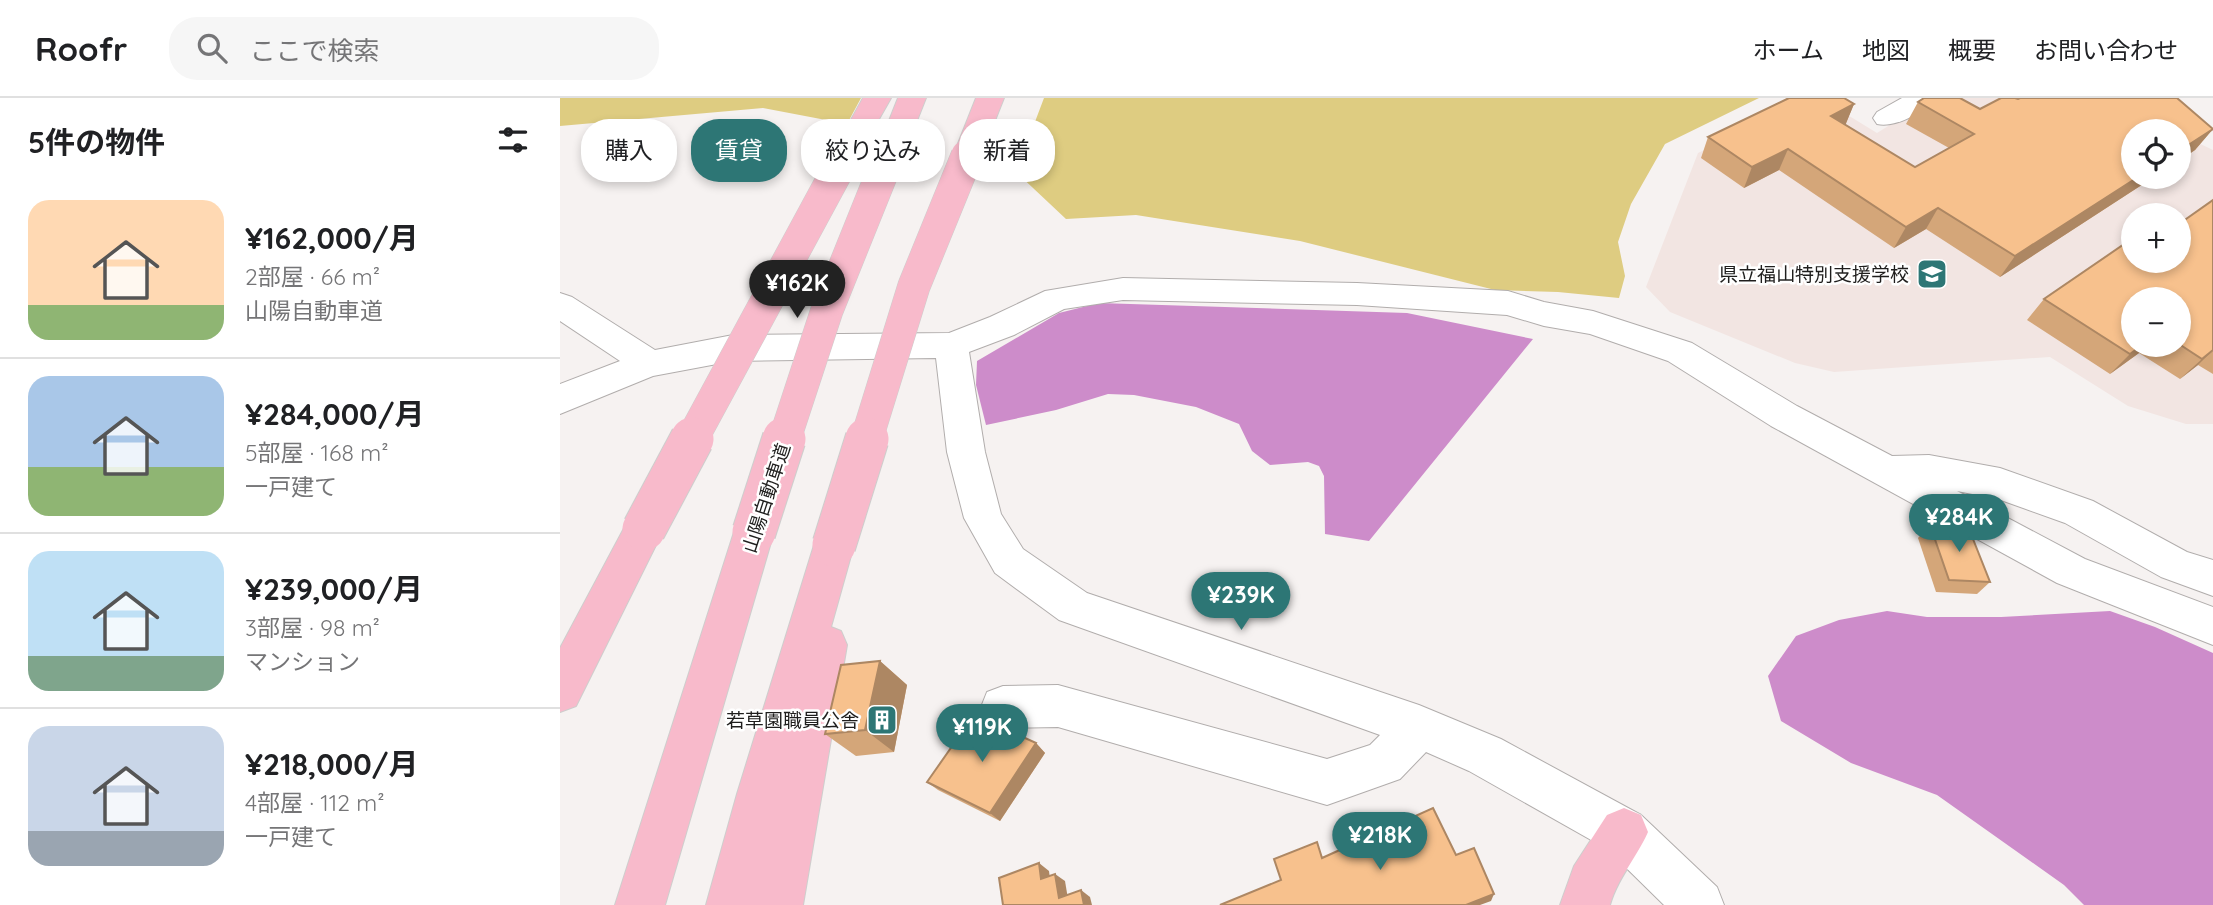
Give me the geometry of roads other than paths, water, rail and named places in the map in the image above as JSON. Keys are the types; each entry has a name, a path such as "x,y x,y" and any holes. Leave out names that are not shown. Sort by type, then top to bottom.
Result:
{"highway":[{"path":"560,691 644,529 877,98"},
{"name":"山陽自動車道","path":"640,905 754,532 827,310 912,98"},
{"path":"731,905 760,794 914,286 990,98"},
{"path":"778,905 824,662 834,545"},
{"path":"1585,905 1591,883 1624,832"},
{"path":"1600,905 1601,881 1624,832"}],"street":[{"path":"1886,118 1921,98"},
{"path":"560,400 595,383 650,364 733,348 951,345 1002,326 1057,299 1123,289 1357,294 1508,303 1544,314 1593,323 1680,352 1784,416 2071,571 2213,626"},
{"path":"560,305 650,364"},
{"path":"951,345 966,452 983,518 1009,561 1074,607 1419,727 1485,755 1624,832 1699,905"},
{"path":"1886,472 1929,470 2000,484 2079,512 2175,565 2213,578"},
{"path":"1003,707 1058,706 1327,782 1384,763 1419,727"}],"place":[{"name":"県立福山特別支援学校","path":"1932,274"},
{"name":"若草園職員公舎","path":"882,720"}]}
